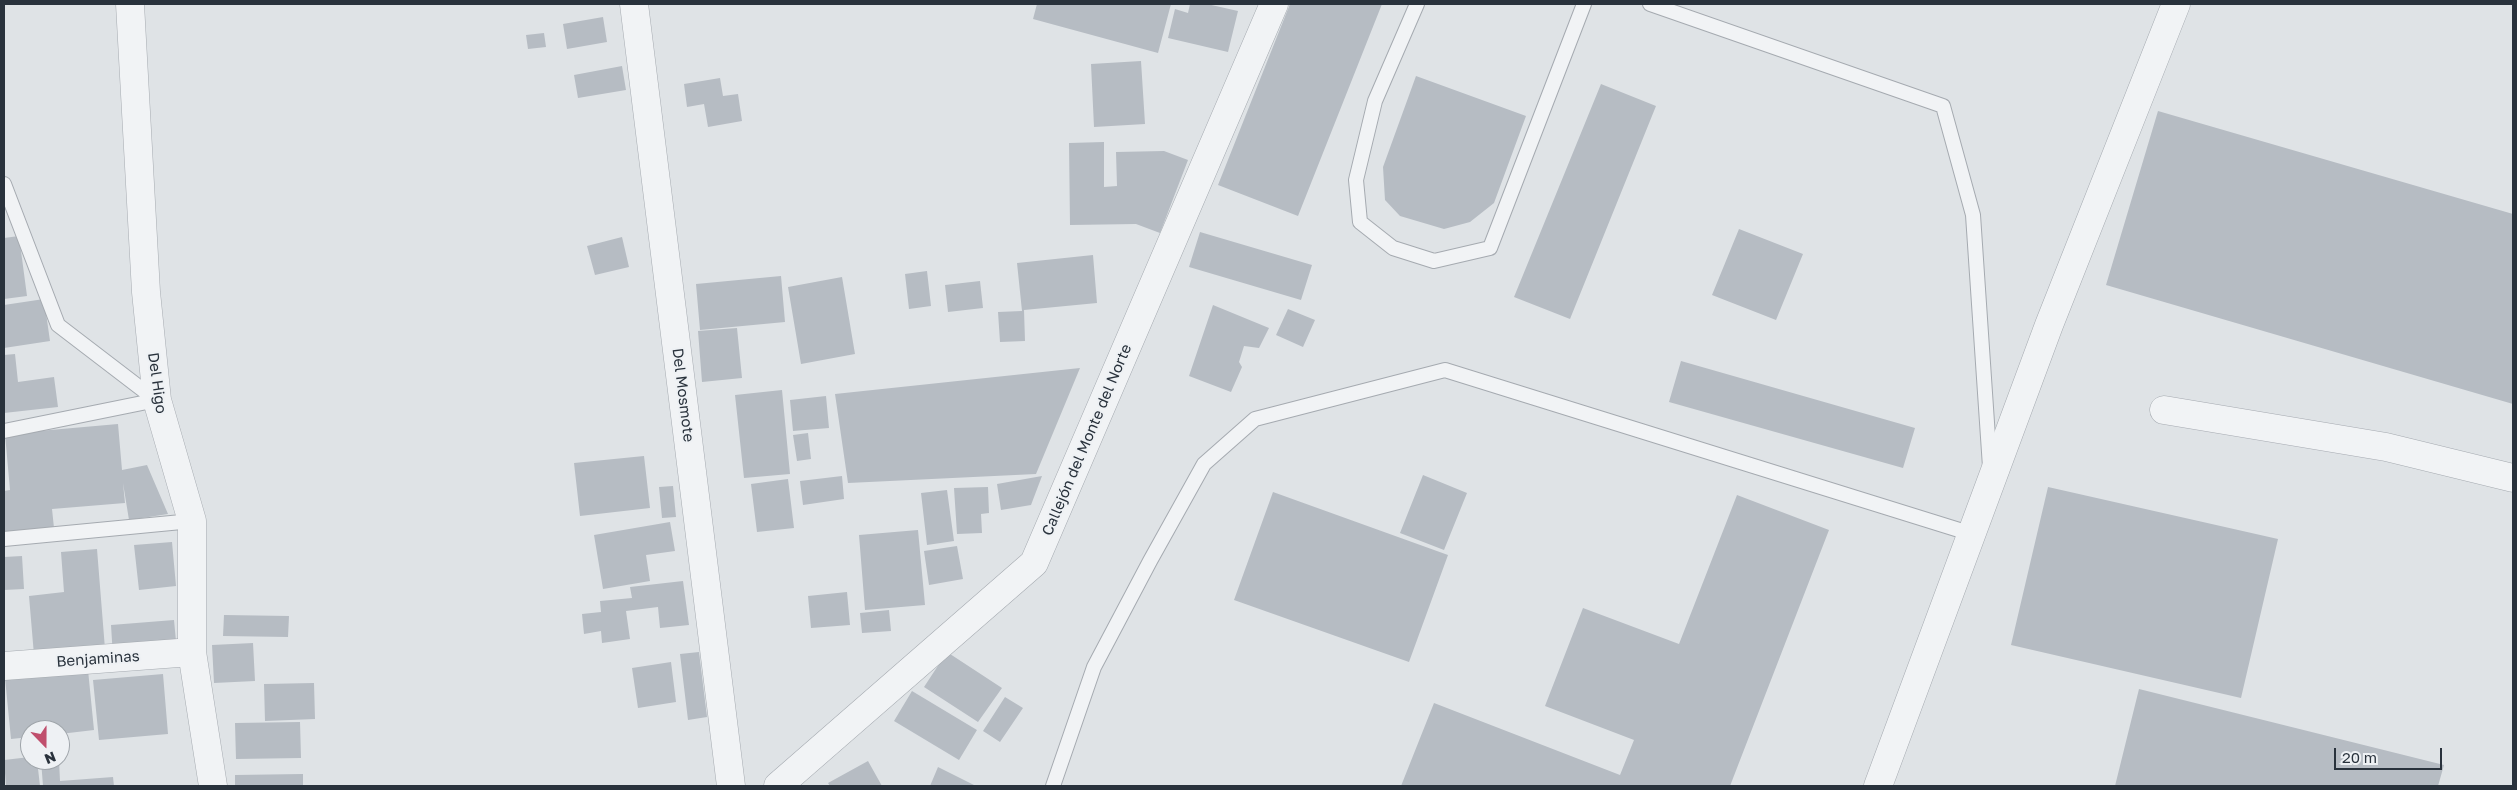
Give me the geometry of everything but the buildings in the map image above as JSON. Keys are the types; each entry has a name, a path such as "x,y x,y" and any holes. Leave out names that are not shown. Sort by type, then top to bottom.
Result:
{"street":[{"name":"Del Higo","path":"130,4 146,292 157,400 192,521 192,652 213,786"},
{"name":"Del Mosmote","path":"634,4 731,786"},
{"name":"Callejón del Monte del Norte","path":"778,786 1034,564 1274,4"},
{"path":"1878,786 2049,325 2176,4"},
{"path":"2164,410 2386,447 2513,478"},
{"name":"Benjaminas","path":"4,666 192,652"}],"lane":[{"path":"1417,4 1375,102 1356,180 1360,222 1393,248 1434,261 1490,248 1584,4"},
{"path":"1650,4 1943,106 1973,215 1991,482"},
{"path":"4,184 58,324 157,400"},
{"path":"1053,786 1094,667 1150,561 1204,464 1254,419 1445,370 1972,534"},
{"path":"4,431 157,400"},
{"path":"4,539 192,521"}]}
